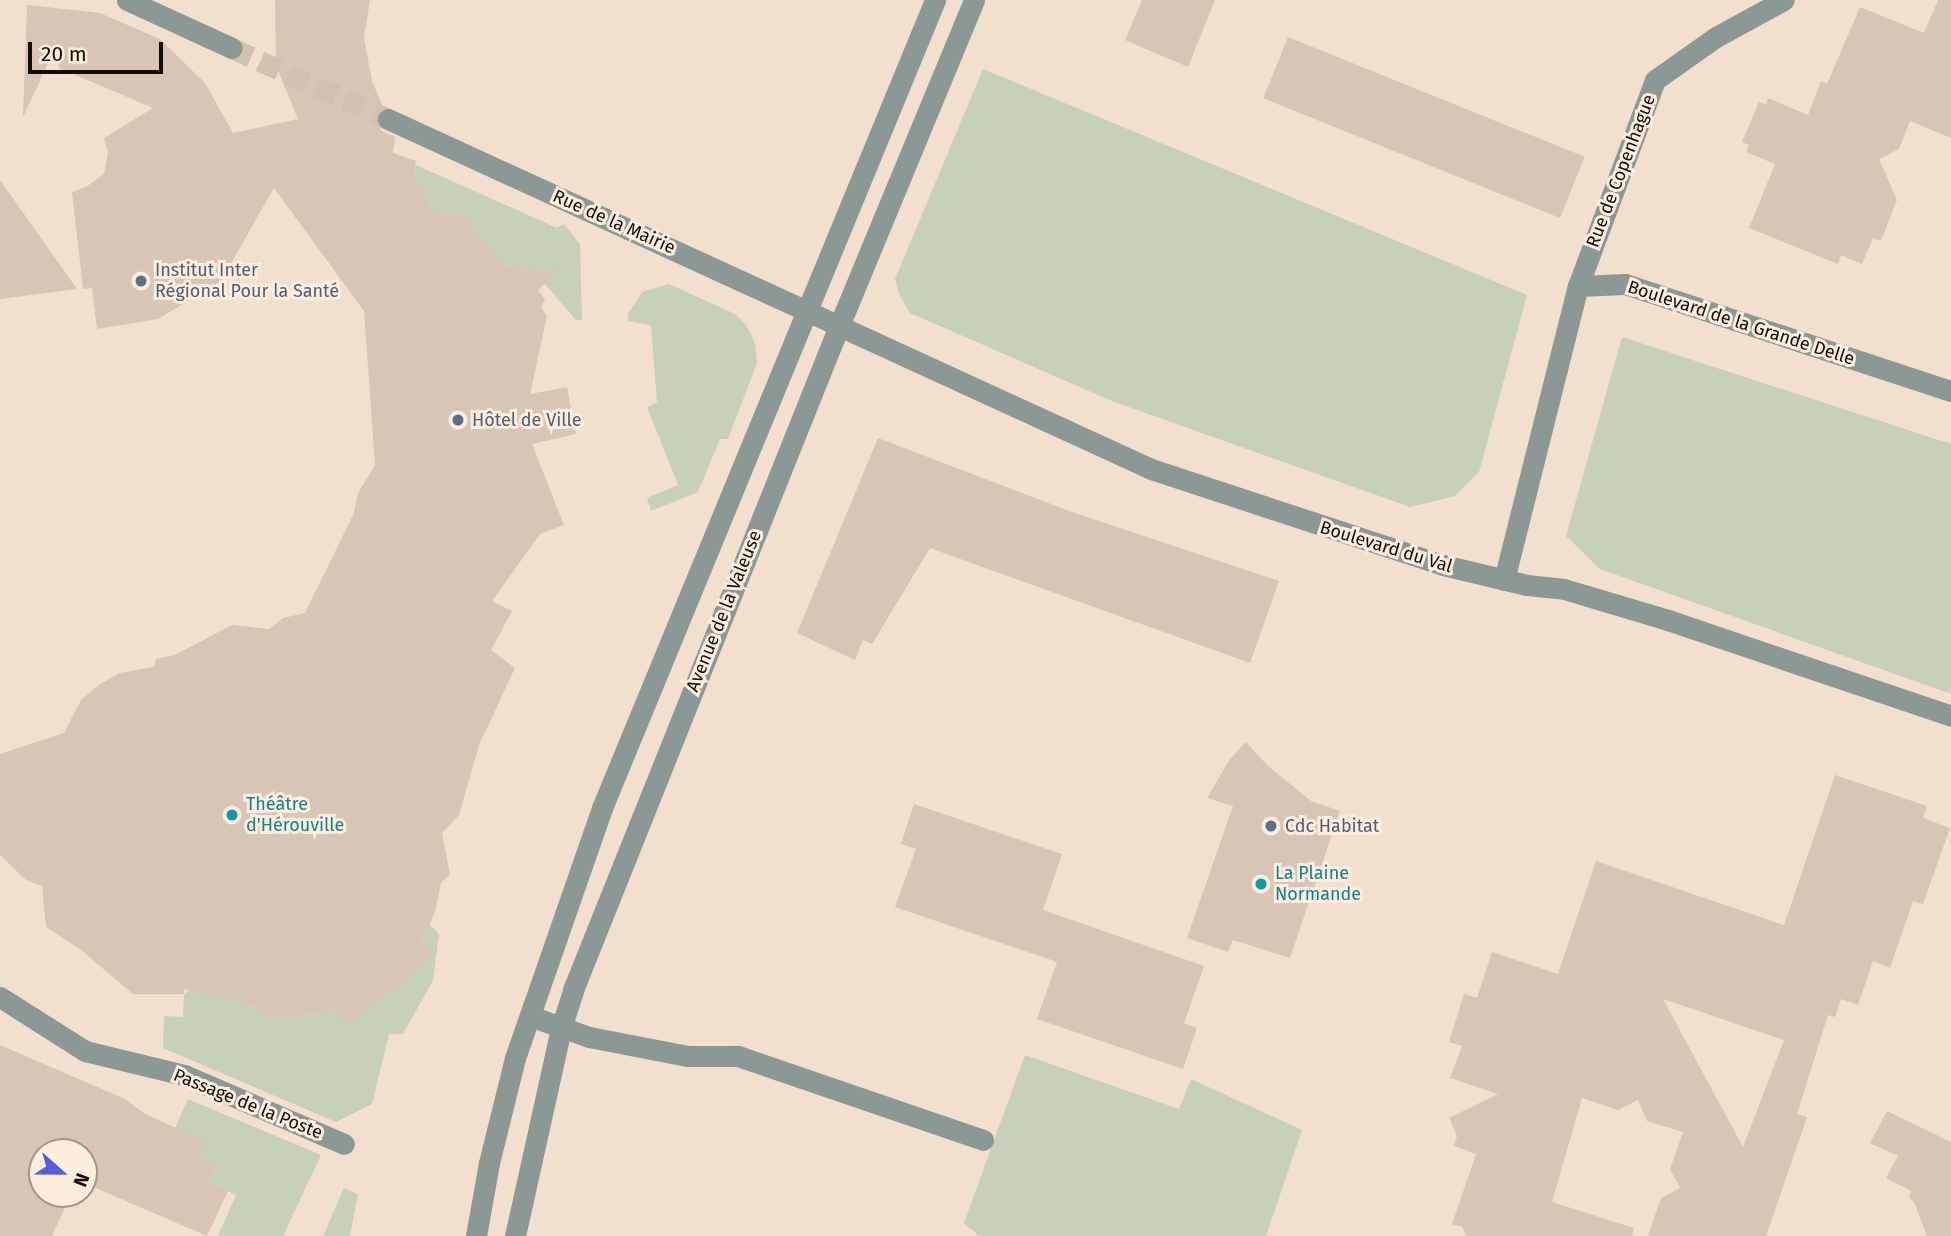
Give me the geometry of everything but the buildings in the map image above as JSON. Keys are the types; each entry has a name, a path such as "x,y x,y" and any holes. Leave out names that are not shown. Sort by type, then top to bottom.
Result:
{"street":[{"path":"127,0 232,48"},
{"name":"Avenue de la Valeuse","path":"476,1236 515,1058 602,808 935,0"},
{"name":"Avenue de la Valeuse","path":"515,1236 561,1028 613,885 974,0"},
{"name":"Rue de Copenhague","path":"1578,286 1655,80 1716,37 1783,0"},
{"name":"Rue de la Mairie","path":"388,119 839,326"},
{"name":"Boulevard de la Grande Delle","path":"1578,286 1625,284 1951,391"},
{"path":"1504,580 1578,286"},
{"name":"Boulevard du Val","path":"839,326 1151,470 1376,545 1504,580 1564,589 1668,620 1951,716"},
{"name":"Passage de la Poste","path":"0,997 85,1051 184,1075 344,1144"},
{"path":"530,1016 589,1037 688,1056 738,1056 983,1140"}],"green space":[{"path":"983,69 1527,295 1479,472 1455,496 1410,507 1112,401 910,313 899,294 895,279"},
{"path":"416,165 557,228 564,224 580,244 582,320 576,320 544,283 555,270 507,268 463,214 434,213 414,178"},
{"path":"669,284 735,314 747,326 755,343 757,363 728,439 720,439 698,492 651,511 647,498 678,485 647,407 657,402 651,325 628,321 628,314 642,292"},
{"path":"1622,337 1951,444 1951,694 1600,569 1566,536"},
{"path":"429,924 439,934 433,980 403,1034 389,1034 372,1104 336,1122 163,1048 164,1016 183,1017 184,995 203,975 228,998 255,1007 268,1019 333,1010 345,1025 406,980 432,952 422,942"},
{"path":"1025,1055 1179,1109 1191,1079 1302,1130 1266,1236 979,1236 964,1223"},
{"path":"188,1099 321,1155 283,1236 218,1236 236,1195 209,1182 216,1166 198,1157 175,1128"},
{"path":"344,1188 358,1194 350,1236 323,1236"}],"tunnel":[{"path":"232,48 388,119"}],"place":[{"name":"Institut Inter Régional Pour la Santé","path":"141,281"},
{"name":"Hôtel de Ville","path":"458,420"},
{"name":"Théâtre d'Hérouville","path":"232,815"},
{"name":"Cdc Habitat","path":"1271,826"},
{"name":"La Plaine Normande","path":"1261,884"}]}
